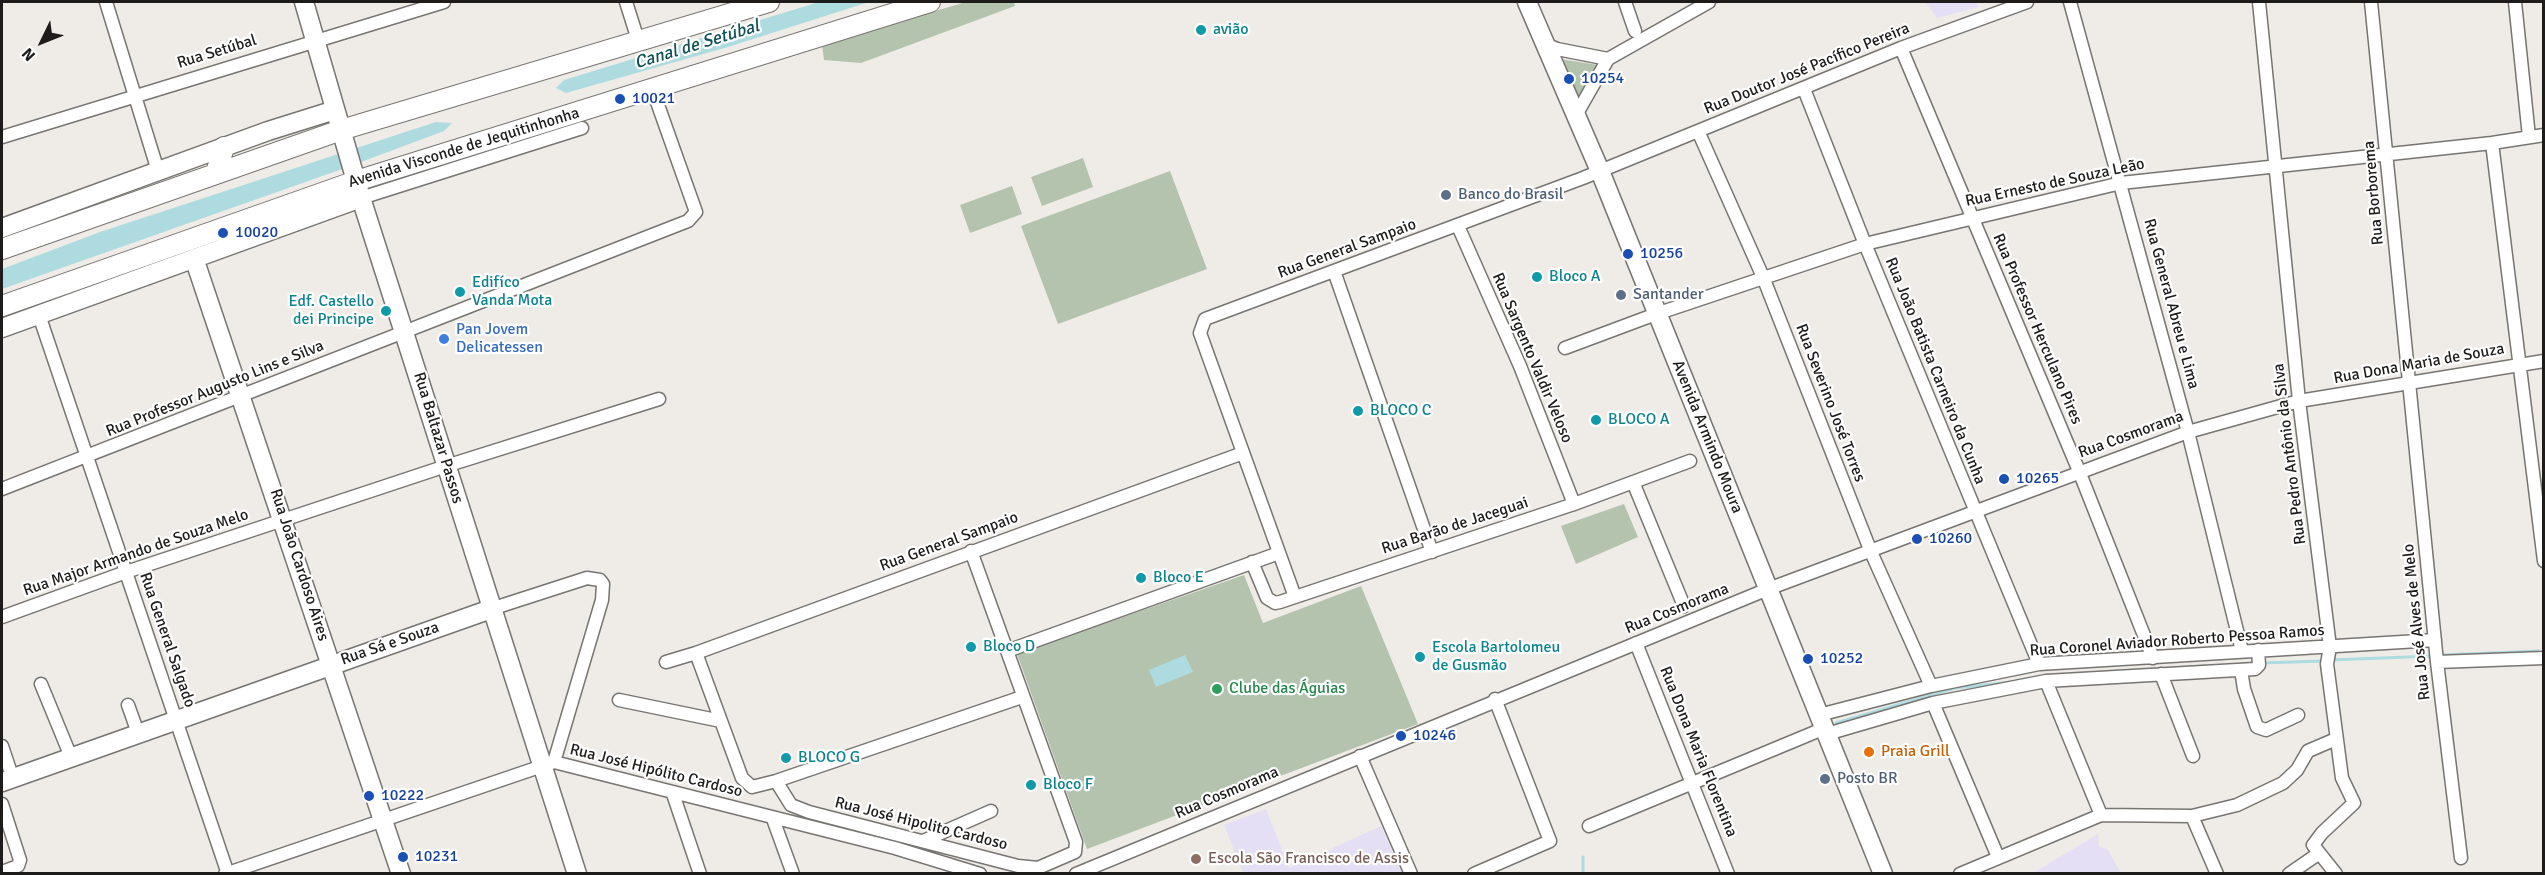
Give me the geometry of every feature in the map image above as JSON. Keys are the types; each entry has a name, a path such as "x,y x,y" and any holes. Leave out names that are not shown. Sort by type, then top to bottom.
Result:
{"main road":[{"path":"2,249 216,173 638,40 769,2"},
{"name":"Avenida Visconde de Jequitinhonha","path":"2,306 356,182 930,2"},
{"path":"216,173 224,147"}],"street":[{"path":"106,2 158,171"},
{"name":"Rua Baltazar Passos","path":"304,2 356,182 405,331 491,609 547,764 577,873"},
{"name":"Rua Setúbal","path":"2,137 315,39 444,2"},
{"path":"626,2 638,40"},
{"name":"Avenida Armindo Moura","path":"1527,2 1600,171 1884,873"},
{"path":"1624,2 1635,31"},
{"path":"1576,115 1608,59 1709,2"},
{"name":"Rua Doutor José Pacífico Pereira","path":"1600,171 1901,48 2027,2"},
{"name":"Rua General Abreu e Lima","path":"2070,2 2188,432 2242,651"},
{"name":"Rua Pedro Antônio da Silva","path":"2259,2 2336,739 2342,778 2354,803 2314,841 2314,848 2318,854"},
{"name":"Rua Borborema","path":"2371,2 2408,382"},
{"path":"2515,2 2529,137"},
{"path":"1545,44 1557,49 1608,59"},
{"name":"Rua Professor Herculano Pires","path":"1901,48 2079,471 2153,658"},
{"name":"Rua Professor Augusto Lins e Silva","path":"2,489 688,222 696,212 652,88"},
{"name":"Rua João Batista Carneiro da Cunha","path":"1804,89 1865,244 2039,664"},
{"path":"2,228 224,147 335,110"},
{"path":"356,182 582,128"},
{"name":"Rua Severino José Torres","path":"1698,132 1762,277 1871,552 1931,686"},
{"name":"Rua Ernesto de Souza Leão","path":"1564,348 1762,277 1865,244 2121,183 2387,155 2544,135"},
{"path":"2492,143 2544,561"},
{"name":"Rua General Sampaio","path":"1294,597 1200,333 1201,323 1204,319 1458,226 1600,171"},
{"name":"Avenida Visconde de Jequitinhonha","path":"2,328 194,258 356,182"},
{"name":"Rua Sargento Valdir Veloso","path":"1458,226 1520,366 1574,504"},
{"name":"Rua João Cardoso Aires","path":"194,258 332,664 358,756 401,873"},
{"path":"1334,271 1432,552"},
{"name":"Rua General Salgado","path":"39,315 85,458 177,718 227,873"},
{"name":"Rua Dona Maria de Souza","path":"2299,401 2544,361"},
{"name":"Rua José Alves de Melo","path":"2408,382 2436,653 2461,858"},
{"name":"Rua Major Armando de Souza Melo","path":"2,617 126,572 446,466 659,399"},
{"name":"Rua Cosmorama","path":"1076,873 1768,589 2188,432 2299,401"},
{"name":"Rua General Sampaio","path":"666,662 1243,453"},
{"name":"Rua Barão de Jaceguai","path":"1252,562 1267,598 1275,603 1574,504 1689,461"},
{"path":"1633,482 1684,606"},
{"path":"696,653 747,784 758,786 776,782 1023,697 971,550"},
{"path":"1007,651 1279,553"},
{"name":"Rua Sá e Souza","path":"7,780 177,718 491,609 587,578 600,580 603,584 602,600 547,764"},
{"name":"Rua Dona Maria Florentina","path":"1636,643 1728,873"},
{"name":"Rua Coronel Aviador Roberto Pessoa Ramos","path":"1589,826 1824,726 1931,686 2039,664 2242,651 2259,658 2436,653 2544,658"},
{"path":"1824,726 2046,681 2255,669 2259,658"},
{"path":"2241,670 2244,689 2257,727 2266,730 2298,715"},
{"path":"2161,674 2193,756"},
{"path":"2046,681 2101,815"},
{"path":"42,684 71,757"},
{"name":"Rua José Hipolito Cardoso","path":"776,782 785,799 796,807 1025,868 1038,868 1071,856 1077,849 1023,697"},
{"path":"1474,873 1550,841 1496,699"},
{"path":"620,700 721,721"},
{"path":"1933,703 1998,857"},
{"path":"128,705 138,733"},
{"path":"1960,873 2101,815 2192,816 2224,810 2272,789 2288,779 2308,751 2336,739"},
{"path":"2,746 7,780"},
{"path":"1360,756 1411,873"},
{"path":"227,873 547,764"},
{"name":"Rua José Hipólito Cardoso","path":"547,764 895,848 980,873"},
{"path":"673,794 700,873"},
{"path":"2,804 20,860 18,866 6,872"},
{"path":"923,842 991,810"},
{"path":"2192,816 2217,873"},
{"path":"773,819 793,873"},
{"path":"2289,873 2318,854 2336,873"}],"shaded area":[{"path":"1925,2 1975,2 1979,7 1937,18"},
{"path":"1266,809 1289,868 1381,826 1402,873 1243,873 1224,825"},
{"path":"2098,834 2099,846 2108,850 2121,873 2033,873"}],"green space":[{"path":"966,2 1014,2 1015,6 861,63 824,60 822,44"},
{"path":"1560,59 1598,65 1598,69 1577,100"},
{"path":"1083,158 1093,187 1042,206 1031,177"},
{"path":"1170,171 1207,269 1058,324 1021,226"},
{"path":"1012,186 1022,214 970,233 960,205"},
{"path":"1624,504 1638,537 1576,564 1561,526"},
{"name":"Clube das Águias","path":"1244,575 1263,623 1361,586 1418,724 1087,849 1017,654"}],"water":[{"name":"Canal de Setúbal","path":"819,2 869,2 728,47 566,93 556,88 564,80"},
{"path":"436,122 452,123 444,131 345,168 2,289 2,269 100,232"},
{"path":"1185,655 1193,672 1156,687 1149,670"}],"waterway":[{"path":"2441,655 2538,651"},
{"path":"2330,660 2434,656"},
{"path":"2261,663 2324,661"},
{"path":"2123,671 2204,666"},
{"path":"1836,723 1955,688 2012,682"},
{"path":"1583,857 1583,874"}],"place":[{"name":"avião","path":"1201,30"},
{"name":"10254","path":"1569,79"},
{"name":"10021","path":"620,99"},
{"name":"Banco do Brasil","path":"1446,195"},
{"name":"10020","path":"223,233"},
{"name":"10256","path":"1628,254"},
{"name":"Bloco A","path":"1537,277"},
{"name":"Edifíco Vanda Mota","path":"460,292"},
{"name":"Santander","path":"1621,295"},
{"name":"Edf. Castello dei Principe","path":"386,311"},
{"name":"Pan Jovem Delicatessen","path":"444,339"},
{"name":"BLOCO C","path":"1358,411"},
{"name":"BLOCO A","path":"1596,420"},
{"name":"10265","path":"2004,479"},
{"name":"10260","path":"1917,539"},
{"name":"Bloco E","path":"1141,578"},
{"name":"Bloco D","path":"971,647"},
{"name":"Escola Bartolomeu de Gusmão","path":"1420,657"},
{"name":"10252","path":"1808,659"},
{"name":"Clube das Águias","path":"1217,689"},
{"name":"10246","path":"1401,736"},
{"name":"Praia Grill","path":"1869,752"},
{"name":"BLOCO G","path":"786,758"},
{"name":"Posto BR","path":"1825,779"},
{"name":"Bloco F","path":"1031,785"},
{"name":"10222","path":"369,796"},
{"name":"10231","path":"403,857"},
{"name":"Escola São Francisco de Assis","path":"1196,859"}]}
